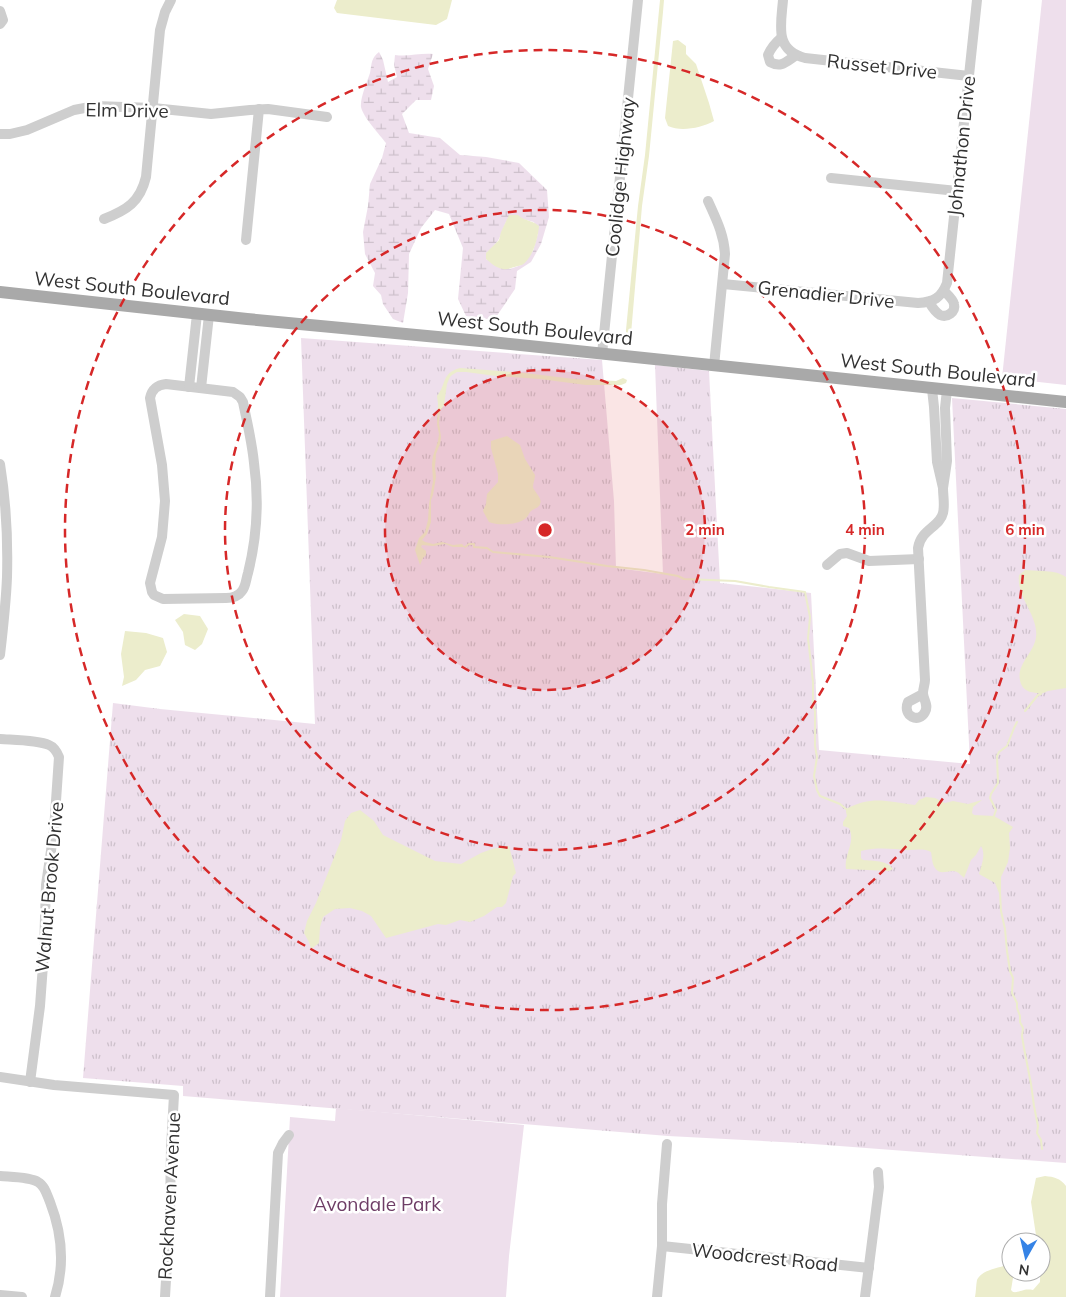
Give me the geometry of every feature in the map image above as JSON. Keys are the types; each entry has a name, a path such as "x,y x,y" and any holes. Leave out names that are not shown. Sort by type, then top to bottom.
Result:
{"main road":[{"name":"West South Boulevard","path":"0,292 1066,402"}],"street":[{"name":"Coolidge Highway","path":"602,354 638,0"},
{"name":"Russet Drive","path":"783,0 781,38 770,49 768,55 770,62 776,65 782,64 796,56 969,76"},
{"name":"Johnathon Drive","path":"937,297 947,283 977,0"},
{"path":"104,219 127,208 138,198 144,186 160,30 169,1"},
{"path":"0,11 2,20 0,24"},
{"path":"781,38 790,52 796,56"},
{"name":"Elm Drive","path":"0,134 27,130 74,110 101,106 153,108 211,114 258,109 327,116"},
{"path":"246,240 258,109"},
{"path":"831,178 957,191"},
{"path":"708,201 725,241 726,254 714,366"},
{"name":"Grenadier Drive","path":"722,284 918,303 937,297"},
{"path":"950,296 954,303 954,309 951,314 945,316 935,311 937,297 950,296"},
{"path":"189,387 203,314"},
{"path":"201,388 203,314"},
{"path":"161,385 189,387 233,392 243,402 253,452 257,490 253,549 244,587 236,597 162,599 152,592 150,583 162,537 165,502 164,477 150,398 153,390 161,385"},
{"path":"922,694 925,680 918,548 922,537 940,520 943,513 942,488 936,462 932,389"},
{"path":"942,488 947,461 947,390"},
{"path":"0,464 4,493 7,566 0,655"},
{"path":"827,565 840,554 847,553 875,561 919,559"},
{"name":"Walnut Brook Drive","path":"0,739 45,744 54,748 60,757 54,830 46,885 40,1006 30,1082"},
{"path":"0,1077 30,1082"},
{"name":"Rockhaven Avenue","path":"30,1082 174,1095 165,1297"},
{"path":"270,1297 278,1154 289,1134"},
{"path":"657,1297 662,1246 662,1204 667,1144"},
{"path":"866,1297 879,1187 878,1172"},
{"path":"0,1176 32,1180 40,1182 43,1186 57,1225 60,1241 61,1271 55,1297"},
{"name":"Woodcrest Road","path":"662,1246 869,1268"},
{"path":"0,1295 22,1297"}],"green space":[{"path":"1042,0 1066,0 1066,385 1002,378"},
{"path":"379,52 383,60 388,82 397,77 394,65 395,55 433,54 428,69 434,86 431,100 416,100 402,114 409,133 440,138 460,155 486,157 519,163 547,190 549,217 541,244 531,262 517,271 515,289 494,320 466,316 458,299 463,248 449,214 435,210 421,228 409,254 408,293 403,323 393,319 383,304 381,295 373,286 375,273 365,254 363,232 370,184 382,158 386,143 365,116 361,103 372,61","holes":["522,219 534,222 538,233 533,251 521,265 510,269 486,259 498,240 506,222"]},
{"path":"301,338 602,360 614,501 616,568 663,574 655,365 709,371 720,583 811,593 819,750 970,764 952,398 1066,409 1066,1163 800,1143 668,1136 183,1096 183,1086 83,1078 113,703 315,724"},
{"name":"Avondale Park","path":"336,1108 524,1125 506,1297 280,1297 290,1117 335,1121"}],"shaded area":[{"path":"337,0 452,0 447,19 436,25 337,13 334,8"},
{"path":"660,0 664,0 663,12 630,337 626,336 626,330"},
{"path":"678,40 686,46 686,54 696,64 709,103 714,121 703,126 673,128 668,126 665,118 673,41"},
{"path":"509,215 518,215 539,226 534,247 526,262 522,265 504,269 486,259 486,253 499,240"},
{"path":"460,368 574,379 616,381 623,378 627,380 626,383 621,385 586,385 466,372 457,372 452,375 447,384 444,405 440,411 441,437 436,454 436,477 431,500 431,522 427,534 422,540 433,544 442,542 453,545 462,544 465,547 453,547 445,544 422,545 421,547 426,551 426,555 420,565 415,550 419,538 425,532 428,520 433,481 433,456 439,434 437,396 447,376"},
{"path":"507,436 520,445 525,459 535,475 533,487 541,502 523,520 508,524 498,524 489,522 483,511 487,494 498,482 491,441"},
{"path":"1025,570 1054,572 1066,577 1066,688 1041,694 1025,689 1021,684 1020,677 1022,665 1032,649 1036,637 1034,622 1019,583 1019,575"},
{"path":"184,614 200,616 208,629 202,644 195,650 185,645 183,632 175,620"},
{"path":"125,631 146,633 163,638 167,652 160,666 145,670 136,680 122,686 124,677 121,654"},
{"path":"926,797 935,798 945,803 953,801 968,804 982,800 973,807 972,813 974,815 994,816 1013,827 1009,833 1010,848 1008,862 1001,877 1001,893 999,893 995,883 979,874 983,856 981,846 971,860 964,878 954,871 937,871 933,865 931,852 923,850 879,849 861,851 861,858 863,860 884,862 893,869 889,871 846,869 851,833 849,828 843,826 847,816 846,809 872,801 915,805 919,800"},
{"path":"360,810 374,821 383,835 435,861 461,864 481,853 509,846 516,873 513,876 506,903 502,907 497,907 484,916 470,922 460,920 446,925 438,924 386,938 371,916 350,908 335,909 323,917 319,943 311,949 304,933 307,921 341,840 345,821 351,813"},
{"path":"1045,1176 1057,1178 1066,1186 1066,1297 975,1297 979,1276 987,1271 1001,1267 1001,1282 1012,1282 1011,1290 1013,1292 1033,1290 1040,1282 1051,1282 1051,1232 1036,1232 1031,1202 1036,1178"}],"waterway":[{"path":"465,547 469,544 474,544 474,547 487,548 493,552 549,557 644,570 678,576 684,579 735,581 805,592 810,617 808,638 815,711 815,746 817,757 814,776 820,796 840,804 846,809"},
{"path":"1025,711 1041,694"},
{"path":"994,816 996,810 990,798 998,783 997,756 1007,746 1017,722"},
{"path":"1000,893 1010,971 1013,978 1012,993 1017,1003 1020,1022 1023,1028 1022,1036 1038,1126 1037,1133 1041,1140 1042,1149"}]}
